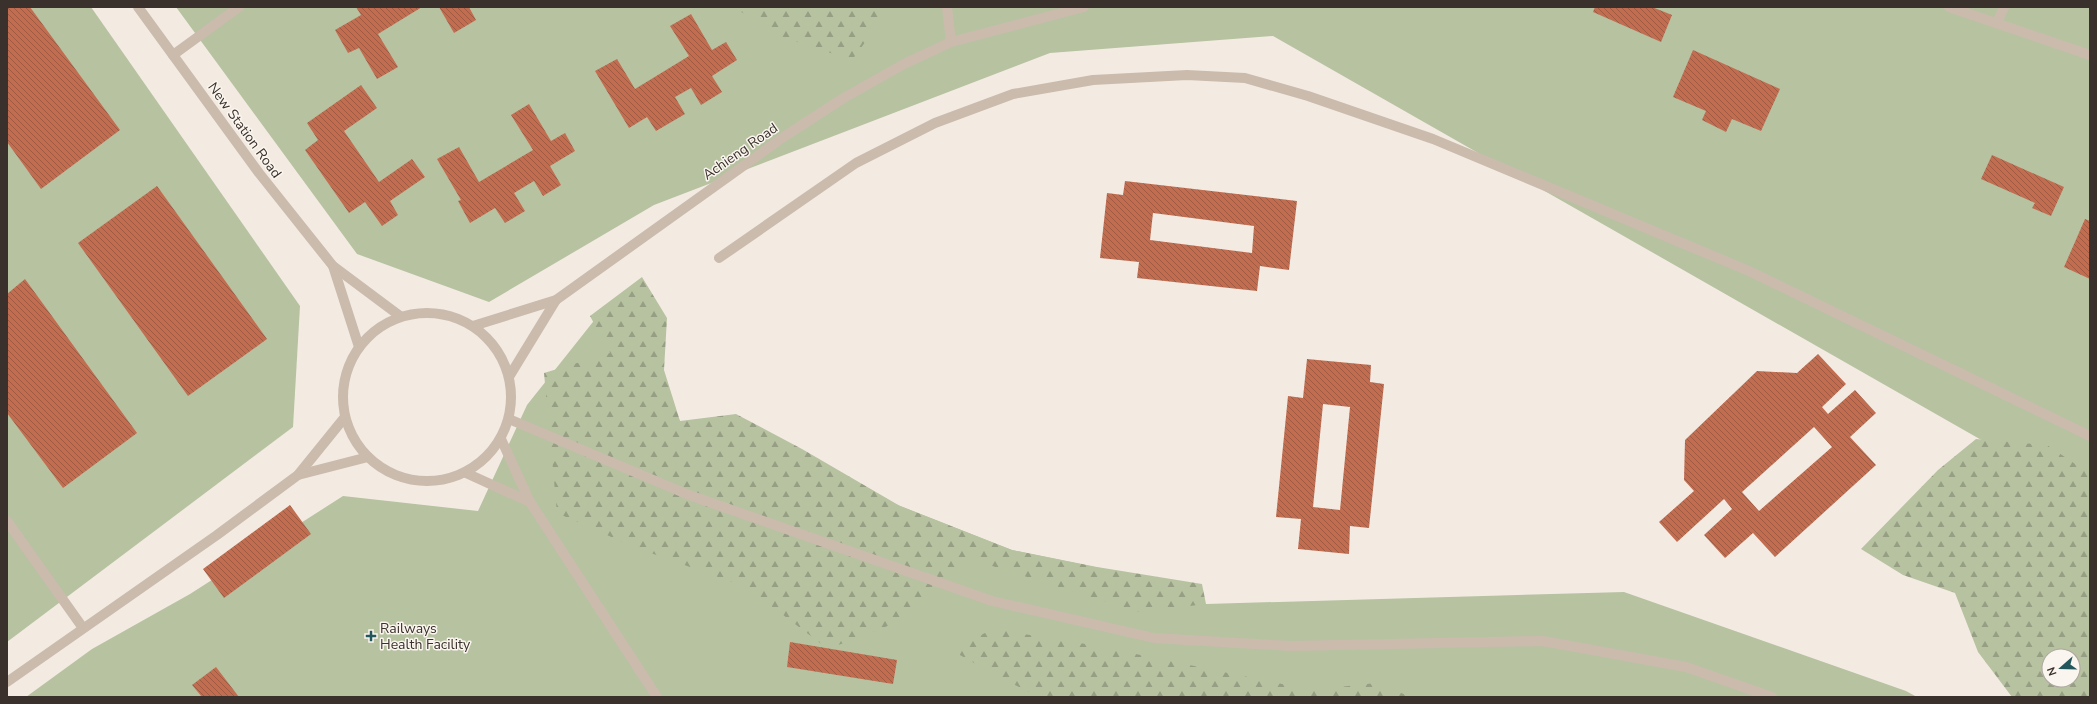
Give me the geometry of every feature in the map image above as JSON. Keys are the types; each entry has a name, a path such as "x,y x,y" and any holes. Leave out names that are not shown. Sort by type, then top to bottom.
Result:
{"street":[{"name":"New Station Road","path":"138,7 258,173 333,266 400,316"},
{"path":"173,55 239,7"},
{"path":"947,7 950,42"},
{"name":"Achieng Road","path":"556,300 785,136 842,99 904,64 950,42 1084,7"},
{"path":"1949,7 2090,55"},
{"path":"1998,24 2004,7"},
{"path":"719,258 856,163 935,123 1013,94 1093,80 1187,75 1245,78 1308,96 1433,139 1749,271 2090,436"},
{"name":"New Station Road","path":"333,266 359,347"},
{"path":"473,326 556,300"},
{"path":"509,377 556,300"},
{"path":"425,312 451,316 473,326 490,340 502,358 509,377 512,398 509,419 501,439 484,460 466,473 440,481 414,481 389,473 368,457 354,439 345,418 343,399 344,380 350,363 359,347 370,334 384,324 400,316 425,312"},
{"path":"7,682 217,535 298,475 345,418"},
{"path":"509,419 689,495 992,601 1146,637 1290,646 1542,641 1686,667 1772,697"},
{"path":"501,439 530,502 657,697"},
{"path":"298,475 368,457"},
{"path":"466,473 530,502"},
{"path":"7,521 84,628"}],"green space":[{"path":"7,7 91,7 300,306 293,427 7,642"},
{"path":"176,7 2090,7 2090,502 1273,36 1050,53 654,205 489,302 357,254"},
{"path":"733,7 891,7 852,60 785,38"},
{"path":"642,277 667,318 664,370 680,421 736,414 802,449 900,506 1012,550 1097,567 1202,584 1206,604 1139,612 973,560 903,620 828,649 746,587 634,547 557,513 544,373 610,353 590,316"},
{"path":"608,303 680,421 728,438 1012,550 1148,578 1206,604 1624,592 1906,691 1917,697 26,697 92,649 190,594 343,496 478,511 527,405"},
{"path":"1976,439 2047,445 2090,474 2090,697 2012,697 1978,652 1955,593 1903,575 1861,549 1938,470"},
{"path":"993,629 1092,645 1311,690 1376,683 1411,697 1039,697 951,650"}],"building":[{"path":"7,7 30,7 120,130 41,189 7,142"},
{"path":"356,7 422,7 378,34 398,67 377,79 359,48 348,53 335,30 361,15"},
{"path":"439,7 469,7 476,20 454,33"},
{"path":"1595,7 1652,7 1672,15 1661,42 1593,12"},
{"path":"691,14 712,50 726,42 737,60 712,76 722,92 701,105 691,88 675,97 685,114 656,131 647,117 629,128 595,71 617,59 635,89 689,56 670,26"},
{"path":"1693,50 1780,89 1761,131 1732,119 1726,132 1702,120 1706,111 1673,97"},
{"path":"361,85 377,108 344,131 379,182 412,159 425,177 390,201 398,215 382,226 365,202 349,213 305,150 318,140 307,123"},
{"path":"529,104 551,141 565,133 575,151 550,166 561,185 543,196 534,181 514,193 525,211 505,223 495,208 470,223 458,201 461,200 437,159 459,147 479,182 533,150 511,115"},
{"path":"1992,155 2064,187 2051,216 2032,208 2035,203 1981,179"},
{"path":"1125,181 1297,201 1289,270 1260,266 1257,291 1137,278 1139,262 1100,258 1107,193 1123,195","holes":["1153,213 1254,226 1252,253 1150,240"]},
{"path":"157,186 267,339 188,396 78,243"},
{"path":"2085,219 2090,221 2090,279 2064,267"},
{"path":"25,279 137,433 63,488 7,413 7,294"},
{"path":"1818,354 1846,384 1822,407 1828,414 1855,390 1876,413 1850,437 1876,465 1775,557 1753,533 1725,558 1704,535 1732,509 1724,499 1677,542 1659,522 1694,491 1684,480 1685,440 1757,371 1797,373","holes":["1814,427 1832,447 1759,511 1742,492"]},
{"path":"1307,359 1371,365 1370,382 1384,384 1369,528 1350,526 1349,554 1298,549 1301,519 1276,517 1288,396 1303,398","holes":["1323,404 1350,407 1340,510 1313,507"]},
{"path":"290,505 311,534 224,598 203,569"},
{"path":"790,642 897,660 893,684 787,667"},
{"path":"216,667 239,697 202,697 192,685"}],"place":[{"name":"Railways Health Facility","path":"371,636"}]}
